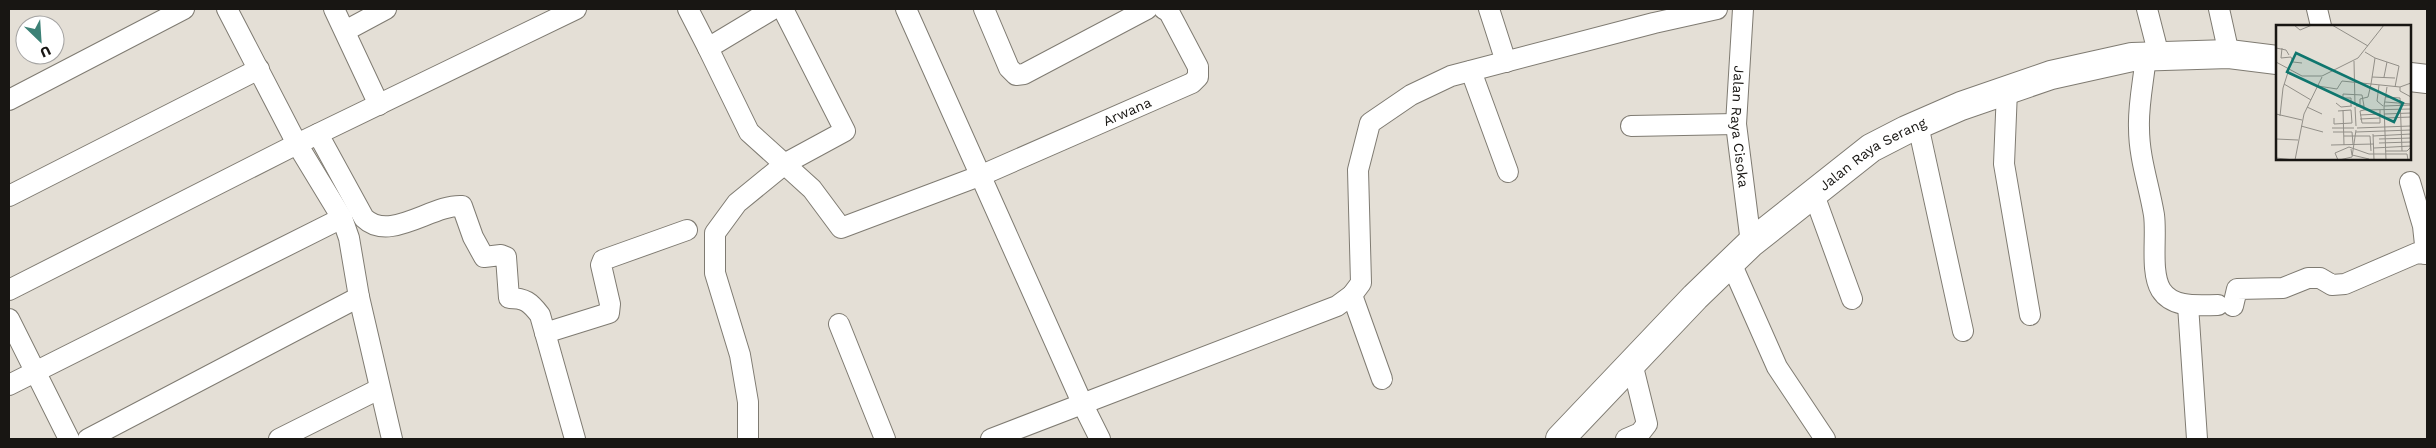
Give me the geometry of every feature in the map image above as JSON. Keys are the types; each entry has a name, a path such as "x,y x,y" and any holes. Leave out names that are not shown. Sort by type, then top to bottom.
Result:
{"highway":[{"name":"Jalan Raya Serang","path":"1560,439 1750,243 1871,148 1961,106 2051,75 2153,56 2229,54 2276,60"},
{"path":"2411,77 2427,78"}],"street":[{"path":"9,100 184,9"},
{"path":"228,9 297,144 342,218 349,238 359,296 392,439"},
{"path":"334,9 379,105"},
{"path":"345,31 386,9"},
{"path":"9,290 297,144 576,9"},
{"path":"688,9 750,132 786,163 812,189 841,228 982,175"},
{"path":"708,48 773,9"},
{"path":"748,439 748,402 740,355 714,273 715,233 737,203 786,163 845,131 783,9"},
{"path":"906,9 982,175 1083,405 1100,439"},
{"path":"984,9 1009,68 1016,75 1024,74 1147,9"},
{"name":"Arwana","path":"982,175 1192,83 1198,77 1198,66 1169,12 1164,9"},
{"path":"1489,9 1506,62"},
{"path":"992,439 1337,306 1352,295 1361,283 1358,170 1370,123 1411,95 1451,76 1654,23 1717,9"},
{"name":"Jalan Raya Cisoka","path":"1743,9 1736,124 1750,243"},
{"path":"2147,9 2153,56 2139,128 2144,175 2154,215 2156,267 2161,290 2172,301 2188,305 2226,305 2237,289 2283,288 2308,278 2320,278 2332,285 2345,284 2417,253 2426,254 2422,226 2410,182"},
{"path":"2218,9 2229,54"},
{"path":"2317,9 2321,25"},
{"path":"9,196 260,69"},
{"path":"1471,71 1508,172"},
{"path":"2007,90 2004,164 2030,315"},
{"path":"1631,126 1736,124"},
{"path":"1918,125 1963,330"},
{"path":"318,134 364,218 374,226 389,228 451,206 462,206 473,237 484,257 501,255 506,257 508,298 528,300 540,315 575,439"},
{"path":"1813,192 1852,299"},
{"path":"9,385 342,218"},
{"path":"545,334 609,313 610,304 601,265 603,260 687,230"},
{"path":"1730,263 1777,367 1825,439"},
{"path":"1352,295 1382,379"},
{"path":"88,439 359,296"},
{"path":"2188,305 2197,439"},
{"path":"9,319 69,439"},
{"path":"840,324 885,439"},
{"path":"1626,439 1640,433 1647,424 1632,363"},
{"path":"279,439 379,389"}]}
